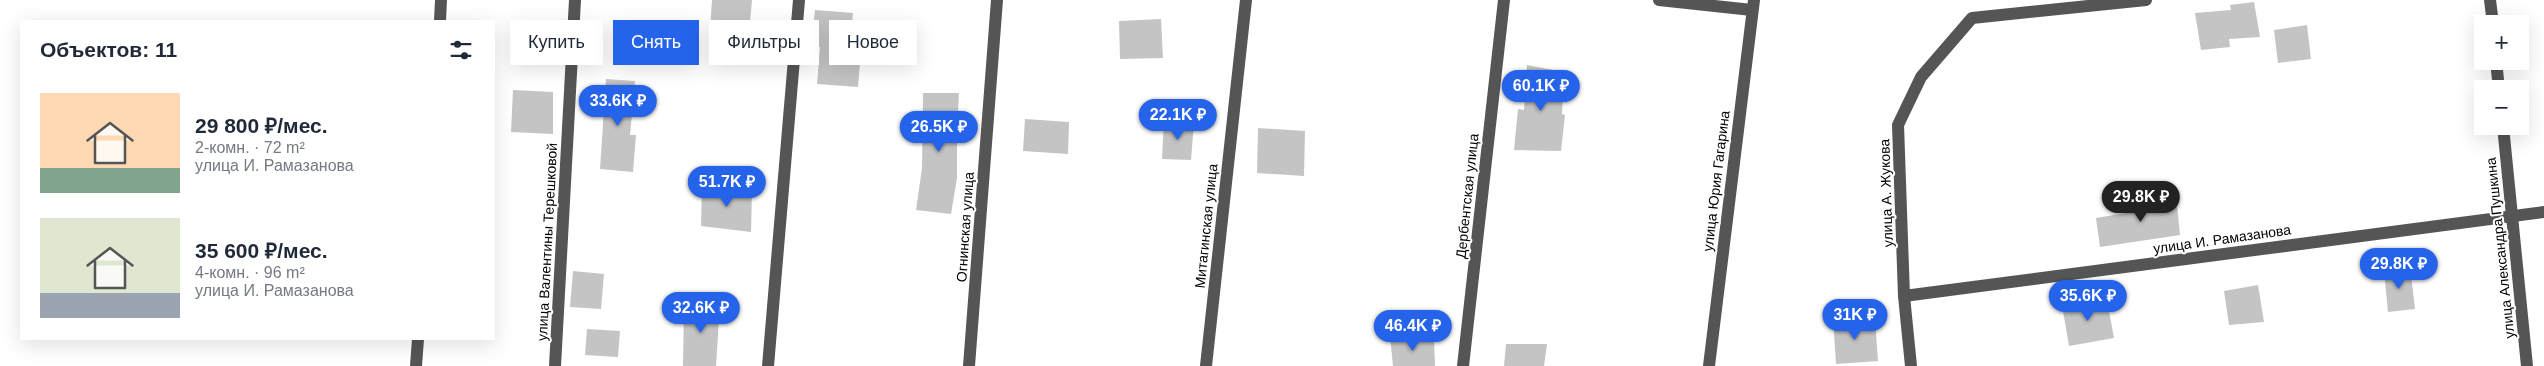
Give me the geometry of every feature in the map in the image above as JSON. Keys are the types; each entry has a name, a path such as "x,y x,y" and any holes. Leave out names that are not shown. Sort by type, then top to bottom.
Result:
{"street":[{"path":"440,20 442,0"},
{"name":"улица Валентины Терешковой","path":"555,366 575,0"},
{"path":"768,366 799,0"},
{"name":"Огнинская улица","path":"969,366 997,0"},
{"name":"Митагинская улица","path":"1206,366 1246,0"},
{"name":"Дербентская улица","path":"1463,366 1504,0"},
{"path":"1659,0 1753,5"},
{"name":"улица А. Жукова","path":"1911,366 1904,296 1898,125 1921,77 1972,18 2146,0"},
{"path":"2490,0 2492,15"},
{"name":"улица Юрия Гагарина","path":"1709,366 1753,5"},
{"name":"улица Александра Пушкина","path":"2504,135 2527,366"},
{"name":"улица И. Рамазанова","path":"1904,296 2544,212"},
{"path":"416,366 418,340"}],"building":[{"path":"712,0 752,0 750,20 711,20"},
{"path":"2254,2 2260,37 2229,39 2230,47 2201,50 2195,13 2231,10 2230,5"},
{"path":"815,10 853,13 852,20 829,20 829,65 860,65 858,87 817,84 820,47 819,20 814,20"},
{"path":"1161,19 1163,58 1120,59 1119,21"},
{"path":"2307,25 2311,59 2278,63 2274,30"},
{"path":"1527,65 1564,72 1562,114 1565,115 1561,151 1514,150 1518,109 1524,110"},
{"path":"606,79 635,81 630,135 636,135 633,172 600,169"},
{"path":"513,90 553,92 553,134 511,132"},
{"path":"923,93 959,93 957,178 951,214 916,210 922,168"},
{"path":"1025,119 1069,122 1068,154 1023,151"},
{"path":"1164,121 1194,123 1191,160 1162,159"},
{"path":"1258,128 1305,131 1304,176 1257,173"},
{"path":"702,184 752,189 751,232 701,226"},
{"path":"2176,194 2180,235 2100,247 2096,218 2144,210 2143,197"},
{"path":"2410,266 2415,309 2388,312 2384,271"},
{"path":"573,271 604,274 601,309 570,307"},
{"path":"2258,285 2264,322 2229,325 2224,291"},
{"path":"2107,300 2114,338 2069,346 2062,305"},
{"path":"684,303 720,304 716,366 683,366"},
{"path":"1833,318 1875,319 1878,361 1836,364"},
{"path":"587,329 620,331 618,357 585,355"},
{"path":"1390,336 1434,339 1435,366 1393,366"},
{"path":"1506,344 1547,344 1544,366 1504,366"}]}
